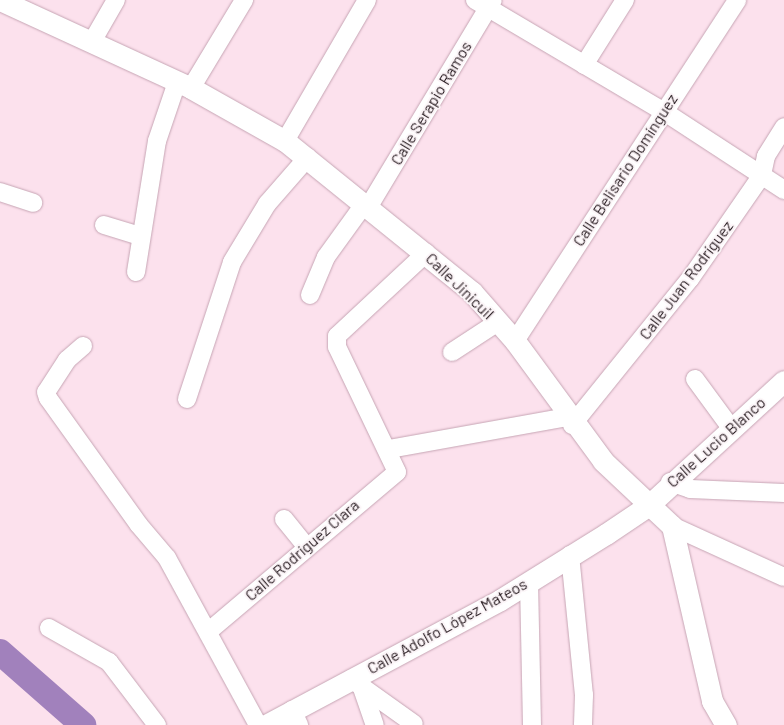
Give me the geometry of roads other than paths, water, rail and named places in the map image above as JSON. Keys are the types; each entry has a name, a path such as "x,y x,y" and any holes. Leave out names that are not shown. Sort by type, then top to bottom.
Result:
{"street":[{"name":"Calle Jinicuil","path":"0,0 93,40 184,85 285,141 308,157 426,253 498,322 515,341 569,421 649,505 672,526 784,577"},
{"path":"93,40 116,0"},
{"path":"136,272 140,236 157,141 184,85 244,0"},
{"path":"285,141 367,0"},
{"path":"584,65 625,0"},
{"name":"Calle Belisario Domínguez","path":"515,341 737,0"},
{"path":"486,3 584,65 663,111 784,190"},
{"name":"Calle Serapio Ramos","path":"310,296 326,257 367,204 486,3"},
{"name":"Calle Juan Rodríguez","path":"569,421 690,280 762,175 766,156 784,127"},
{"path":"187,399 232,262 268,204 308,157"},
{"path":"0,192 33,204"},
{"path":"104,224 140,236"},
{"path":"426,253 337,336 338,347 389,449 569,421"},
{"path":"452,352 498,322"},
{"path":"83,346 67,360 46,392 48,398 139,525 168,558 258,725"},
{"path":"695,379 731,428"},
{"name":"Calle Lucio Blanco","path":"649,505 670,482 784,381"},
{"name":"Calle Rodríguez Clara","path":"209,631 306,546 397,472 389,449"},
{"path":"670,482 690,489 784,493"},
{"name":"Calle Adolfo López Mateos","path":"266,725 295,717 357,683 529,582 649,505"},
{"path":"284,519 306,546"},
{"path":"672,526 712,701 711,725"},
{"path":"570,555 584,695 583,725"},
{"path":"529,582 532,725"},
{"path":"49,628 110,662 157,725"},
{"path":"357,683 414,724"},
{"path":"357,683 375,725"},
{"path":"712,701 726,725"}],"waterway":[{"path":"0,652 83,725"}]}
